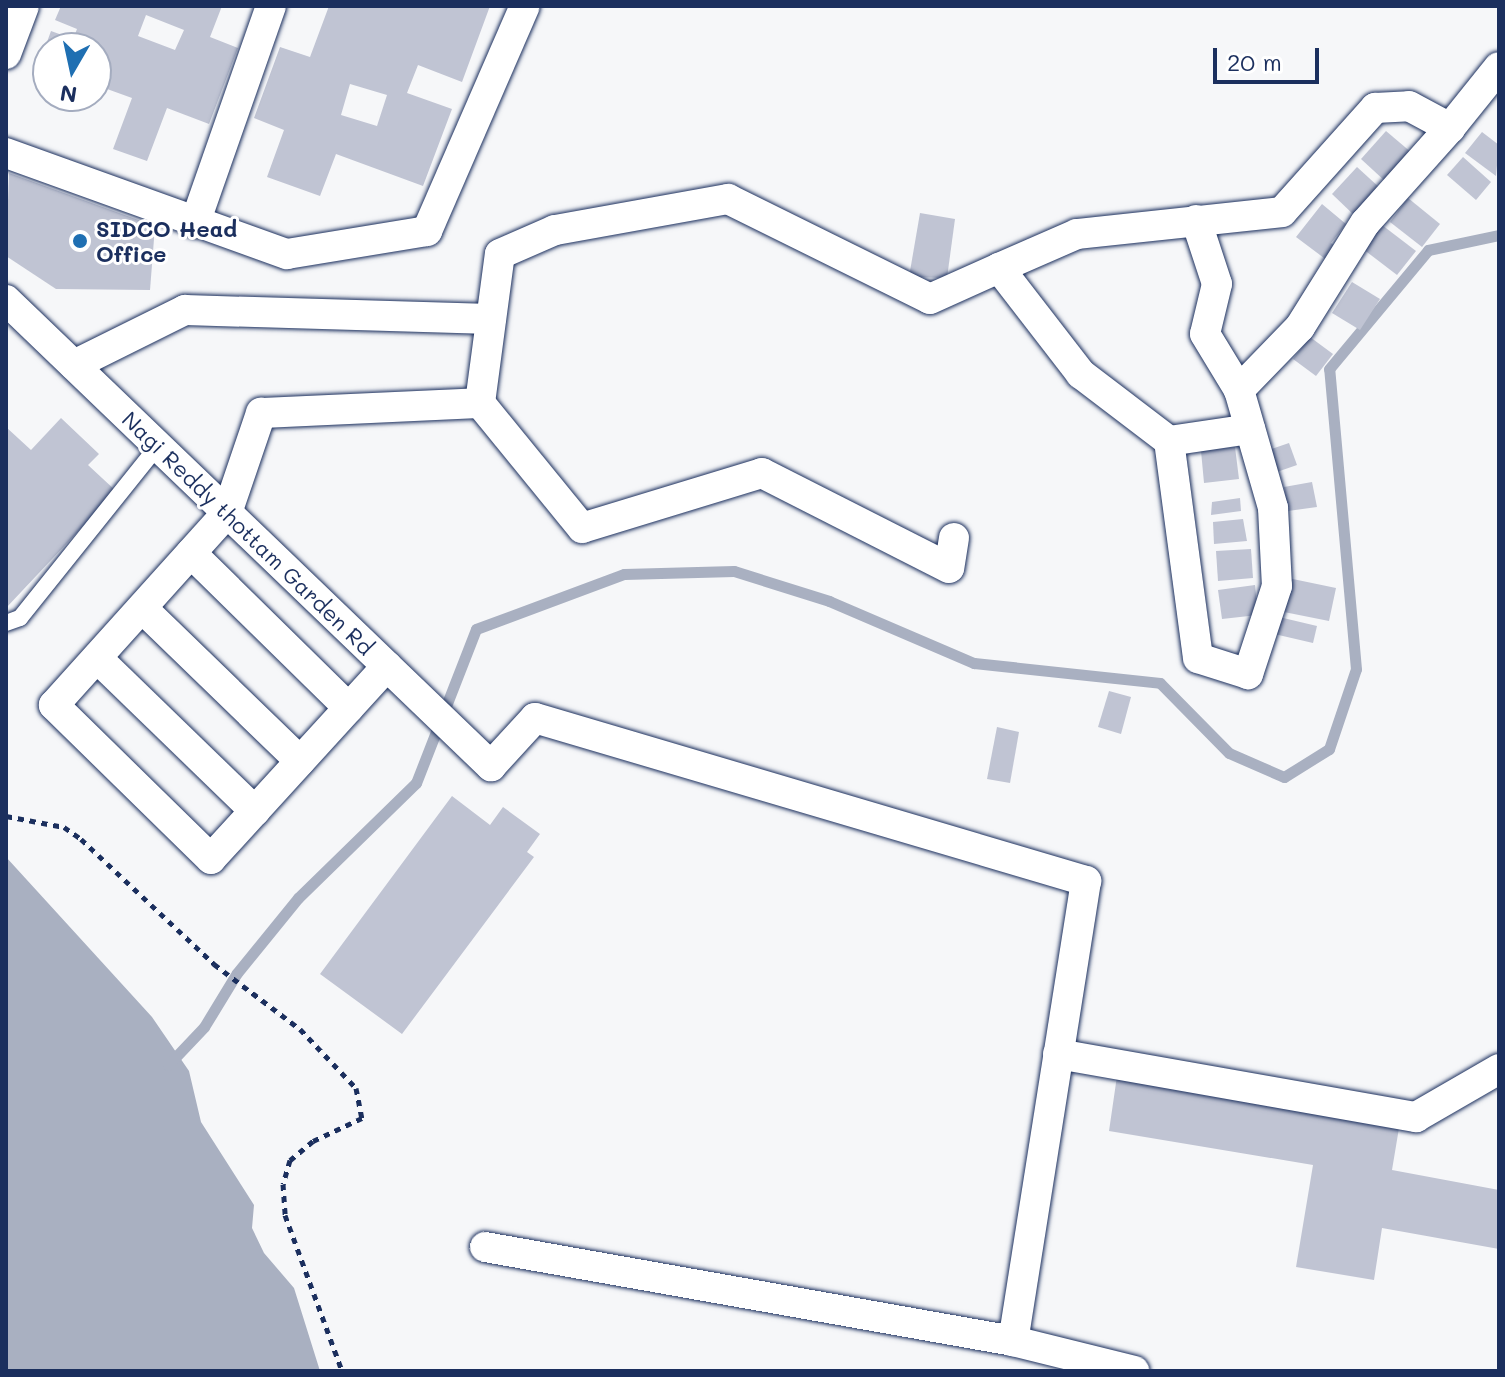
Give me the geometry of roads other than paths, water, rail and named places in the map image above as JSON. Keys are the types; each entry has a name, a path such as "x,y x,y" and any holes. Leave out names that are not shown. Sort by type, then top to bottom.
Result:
{"street":[{"path":"6,54 24,6"},
{"path":"195,223 271,6"},
{"path":"6,153 287,254 427,231 525,6"},
{"path":"1239,390 1300,327 1365,223 1450,128 1499,67"},
{"path":"954,538 949,568 762,473 582,528 480,403 500,254 555,230 728,199 930,299 1077,234 1282,212 1375,108 1409,106 1450,128"},
{"path":"999,268 1081,374 1169,441 1198,658 1248,674 1277,586 1273,508 1239,390 1205,334 1217,284 1196,220"},
{"name":"Nagi Reddy thottam Garden Rd","path":"6,300 491,766 535,718 1086,881 1058,1054"},
{"path":"74,365 185,310 491,319"},
{"path":"387,666 211,859 54,705 227,513 261,413 480,403"},
{"path":"1169,441 1250,429"},
{"path":"191,553 349,708"},
{"path":"142,608 300,761"},
{"path":"97,658 255,811"},
{"path":"1013,1341 1058,1054 1416,1117 1499,1069"},
{"path":"485,1247 1013,1341 1134,1371"}],"lane":[{"path":"6,623 20,618 158,446"}],"water":[{"path":"6,857 152,1017 189,1071 201,1122 254,1205 252,1228 264,1253 294,1288 320,1371 6,1371"}],"waterway":[{"path":"168,1065 204,1027 237,973 298,898 416,783 476,629 624,574 734,571 829,601 974,663 1160,683 1229,753 1284,777 1329,749 1356,669 1329,369 1428,250 1499,235"}],"place":[{"name":"SIDCO Head Office","path":"80,241"}]}
